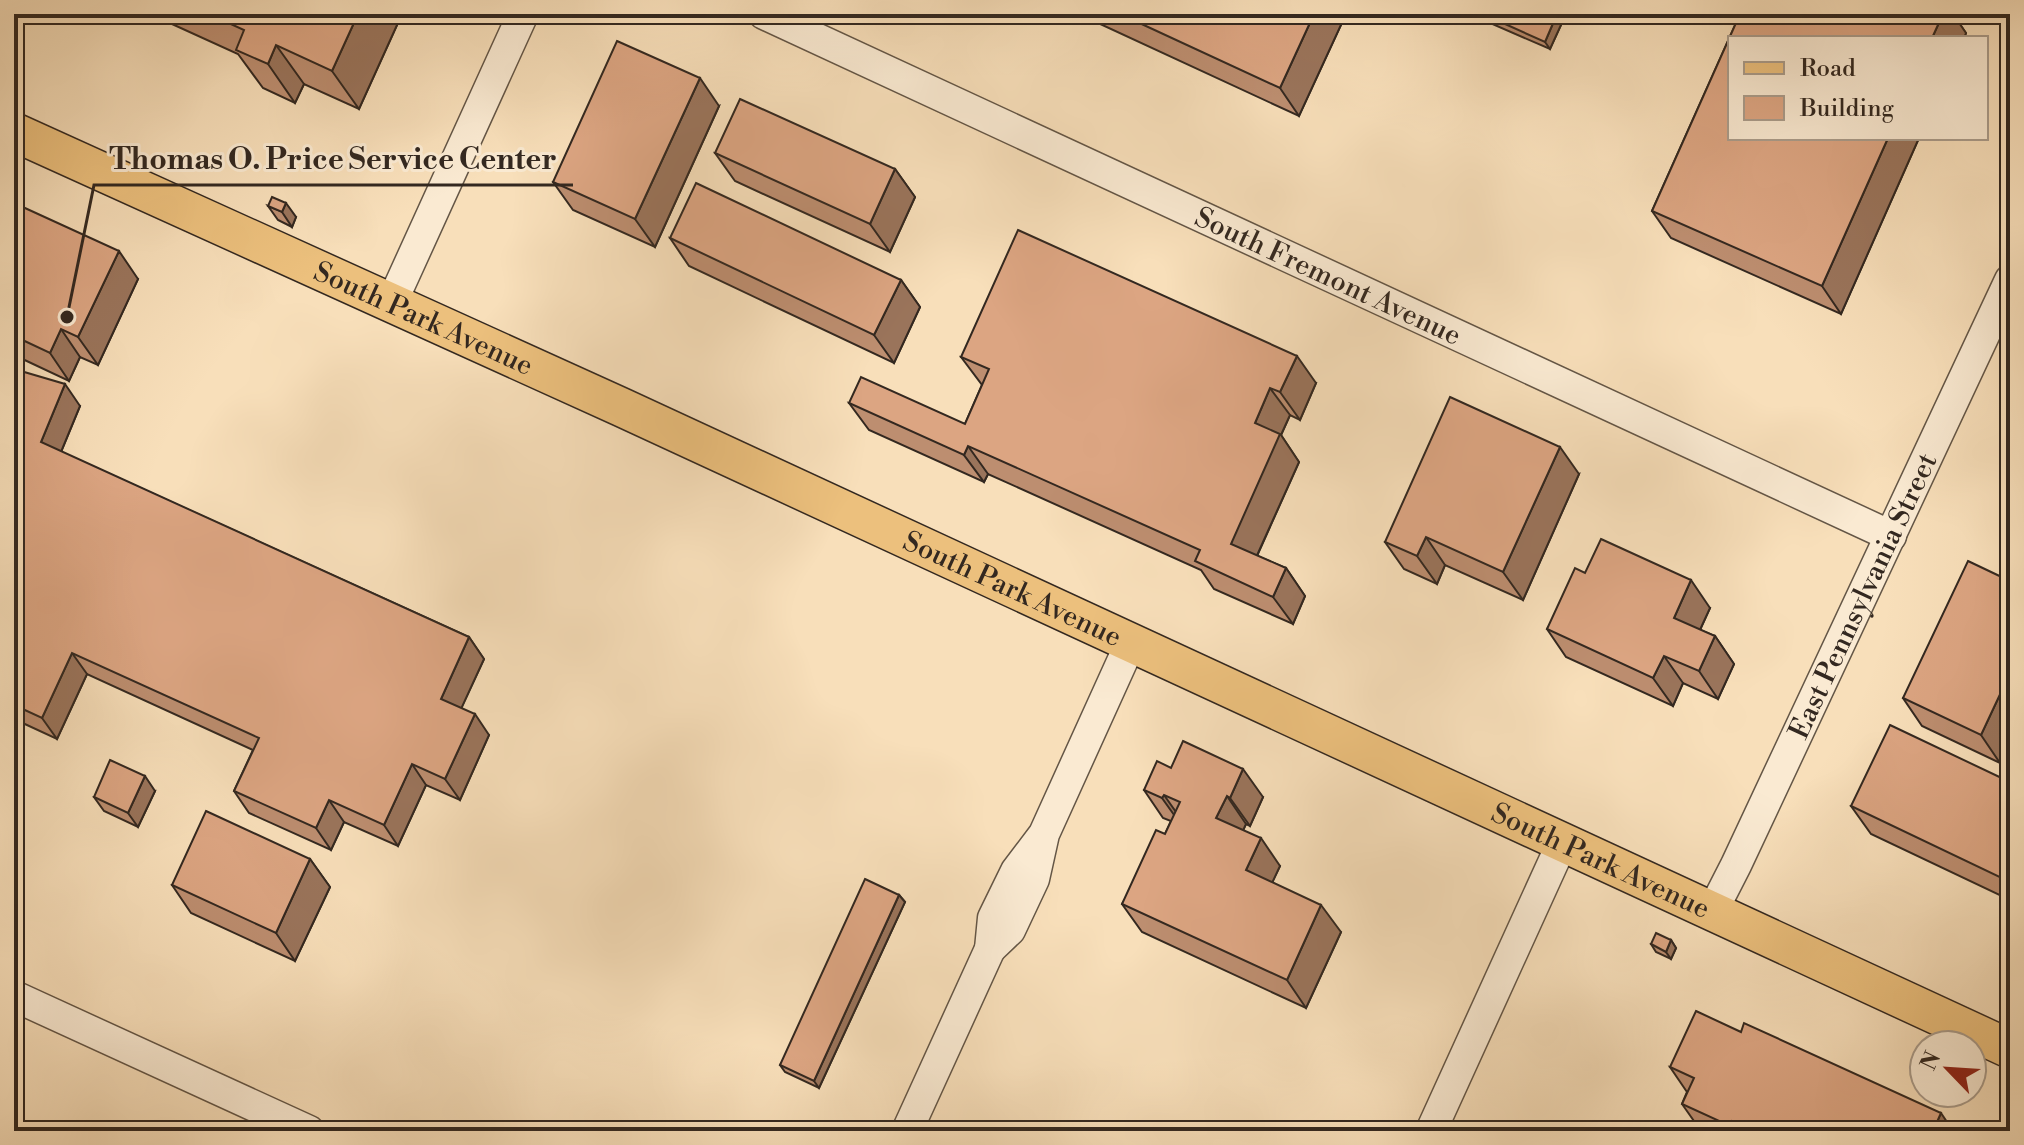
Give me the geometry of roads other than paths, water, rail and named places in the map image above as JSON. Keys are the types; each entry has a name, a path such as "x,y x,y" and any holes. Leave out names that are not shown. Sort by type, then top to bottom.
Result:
{"main road":[{"name":"South Park Avenue","path":"14,132 392,302 2010,1049"}],"street":[{"path":"392,302 523,14"},
{"name":"South Fremont Avenue","path":"764,14 1891,536"},
{"name":"East Pennsylvania Street","path":"1713,910 2010,280"},
{"path":"907,1131 990,949 993,918 1016,871 1044,834 1131,642"},
{"path":"1431,1131 1563,841"},
{"path":"14,996 309,1131"}],"place":[{"name":"Thomas O. Price Service Center","path":"67,317"}]}
